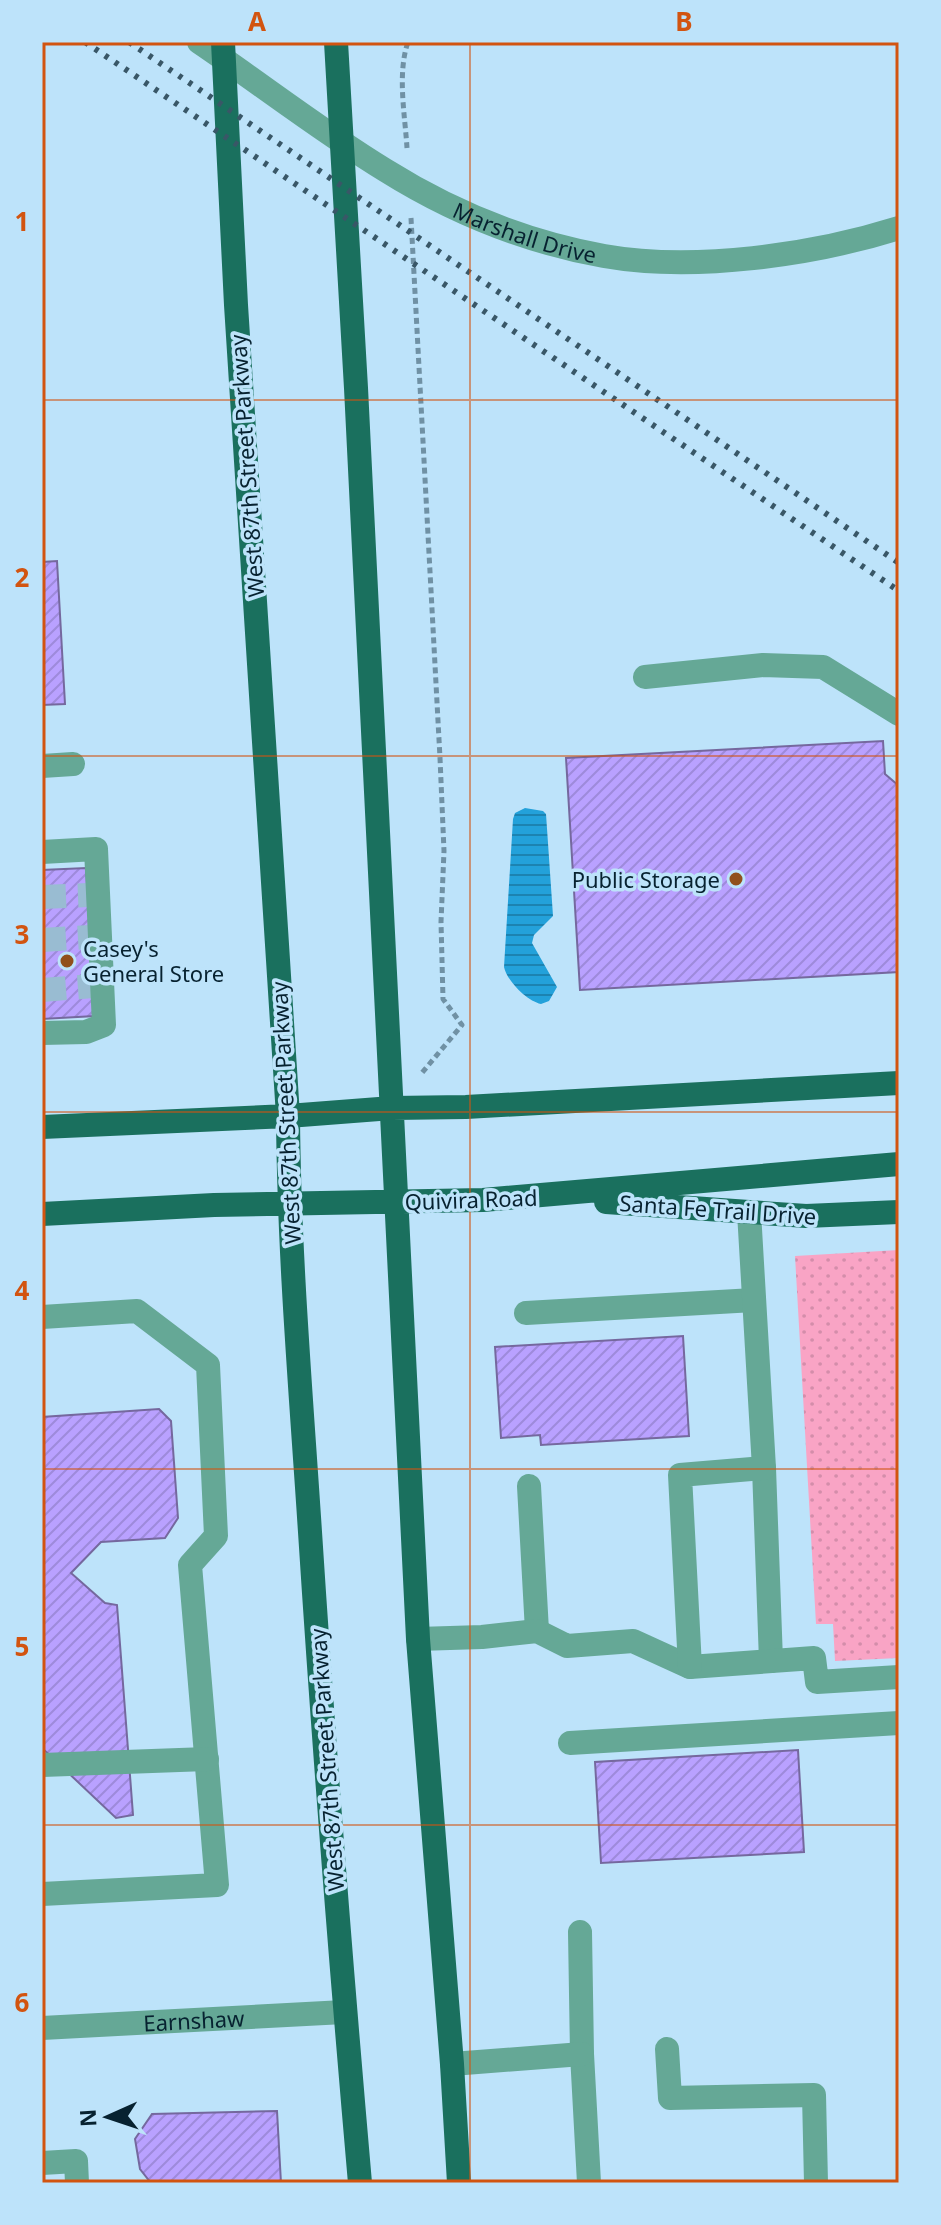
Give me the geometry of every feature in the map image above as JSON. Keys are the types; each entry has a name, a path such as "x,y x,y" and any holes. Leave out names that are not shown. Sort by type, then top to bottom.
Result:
{"main road":[{"name":"West 87th Street Parkway","path":"223,42 236,305 288,1116 289,1205 325,1765 360,2183"},
{"path":"336,42 418,1639 459,2183"},
{"path":"42,1127 899,1083"},
{"name":"Quivira Road","path":"42,1214 214,1205 536,1197 899,1164"},
{"name":"Santa Fe Trail Drive","path":"536,1197 806,1216 899,1212"}],"street":[{"name":"Marshall Drive","path":"199,42 385,171 496,227 552,245 607,257 712,261 806,250 899,228"},
{"path":"645,677 763,665 823,667 899,714"},
{"path":"42,766 73,764"},
{"path":"42,852 96,849 93,895 98,986 104,1025 86,1032 42,1033"},
{"path":"749,1212 764,1468 771,1661"},
{"path":"526,1313 754,1300"},
{"path":"42,1317 137,1311 208,1365 216,1536 190,1565 217,1885 42,1894"},
{"path":"690,1667 680,1475 764,1468"},
{"path":"529,1486 537,1631"},
{"path":"418,1639 537,1631 567,1646 633,1641 690,1667 814,1658 817,1682 899,1677"},
{"path":"570,1743 899,1723"},
{"path":"42,1765 207,1759"},
{"path":"580,1932 589,2183"},
{"name":"Earnshaw","path":"42,2028 344,2012"},
{"path":"667,2049 670,2098 814,2095 816,2183"},
{"path":"452,2064 582,2054"},
{"path":"42,2163 76,2161 77,2183"}],"path":[{"path":"408,42 404,53 403,80 408,158"},
{"path":"392,1108 462,1025 443,999 441,922 444,851 411,204"}],"shaded area":[{"path":"899,1250 899,1658 835,1661 833,1624 816,1624 795,1256"}],"water":[{"path":"525,808 546,814 553,916 534,935 532,943 557,987 549,1001 541,1004 518,990 504,967 513,819 515,813"}],"building":[{"path":"57,561 65,704 42,705 42,562"},
{"name":"Public Storage","path":"883,741 885,774 899,786 899,972 580,990 566,758"},
{"name":"Casey's General Store","path":"86,868 95,1016 42,1019 42,870"},
{"path":"683,1336 689,1436 541,1445 540,1435 501,1438 495,1347"},
{"path":"159,1409 171,1421 178,1518 165,1538 101,1542 71,1573 105,1603 117,1605 133,1815 116,1818 42,1748 42,1417"},
{"path":"798,1750 804,1852 601,1863 595,1762"},
{"path":"277,2111 281,2183 151,2183 140,2169 135,2139 152,2114"}],"tunnel":[{"path":"42,897 88,895"},
{"path":"42,940 90,937"},
{"path":"42,990 93,986"}],"railway":[{"path":"85,42 899,591"},
{"path":"129,42 899,563"}],"place":[{"name":"Public Storage","path":"736,879"},
{"name":"Casey's General Store","path":"67,961"}]}
